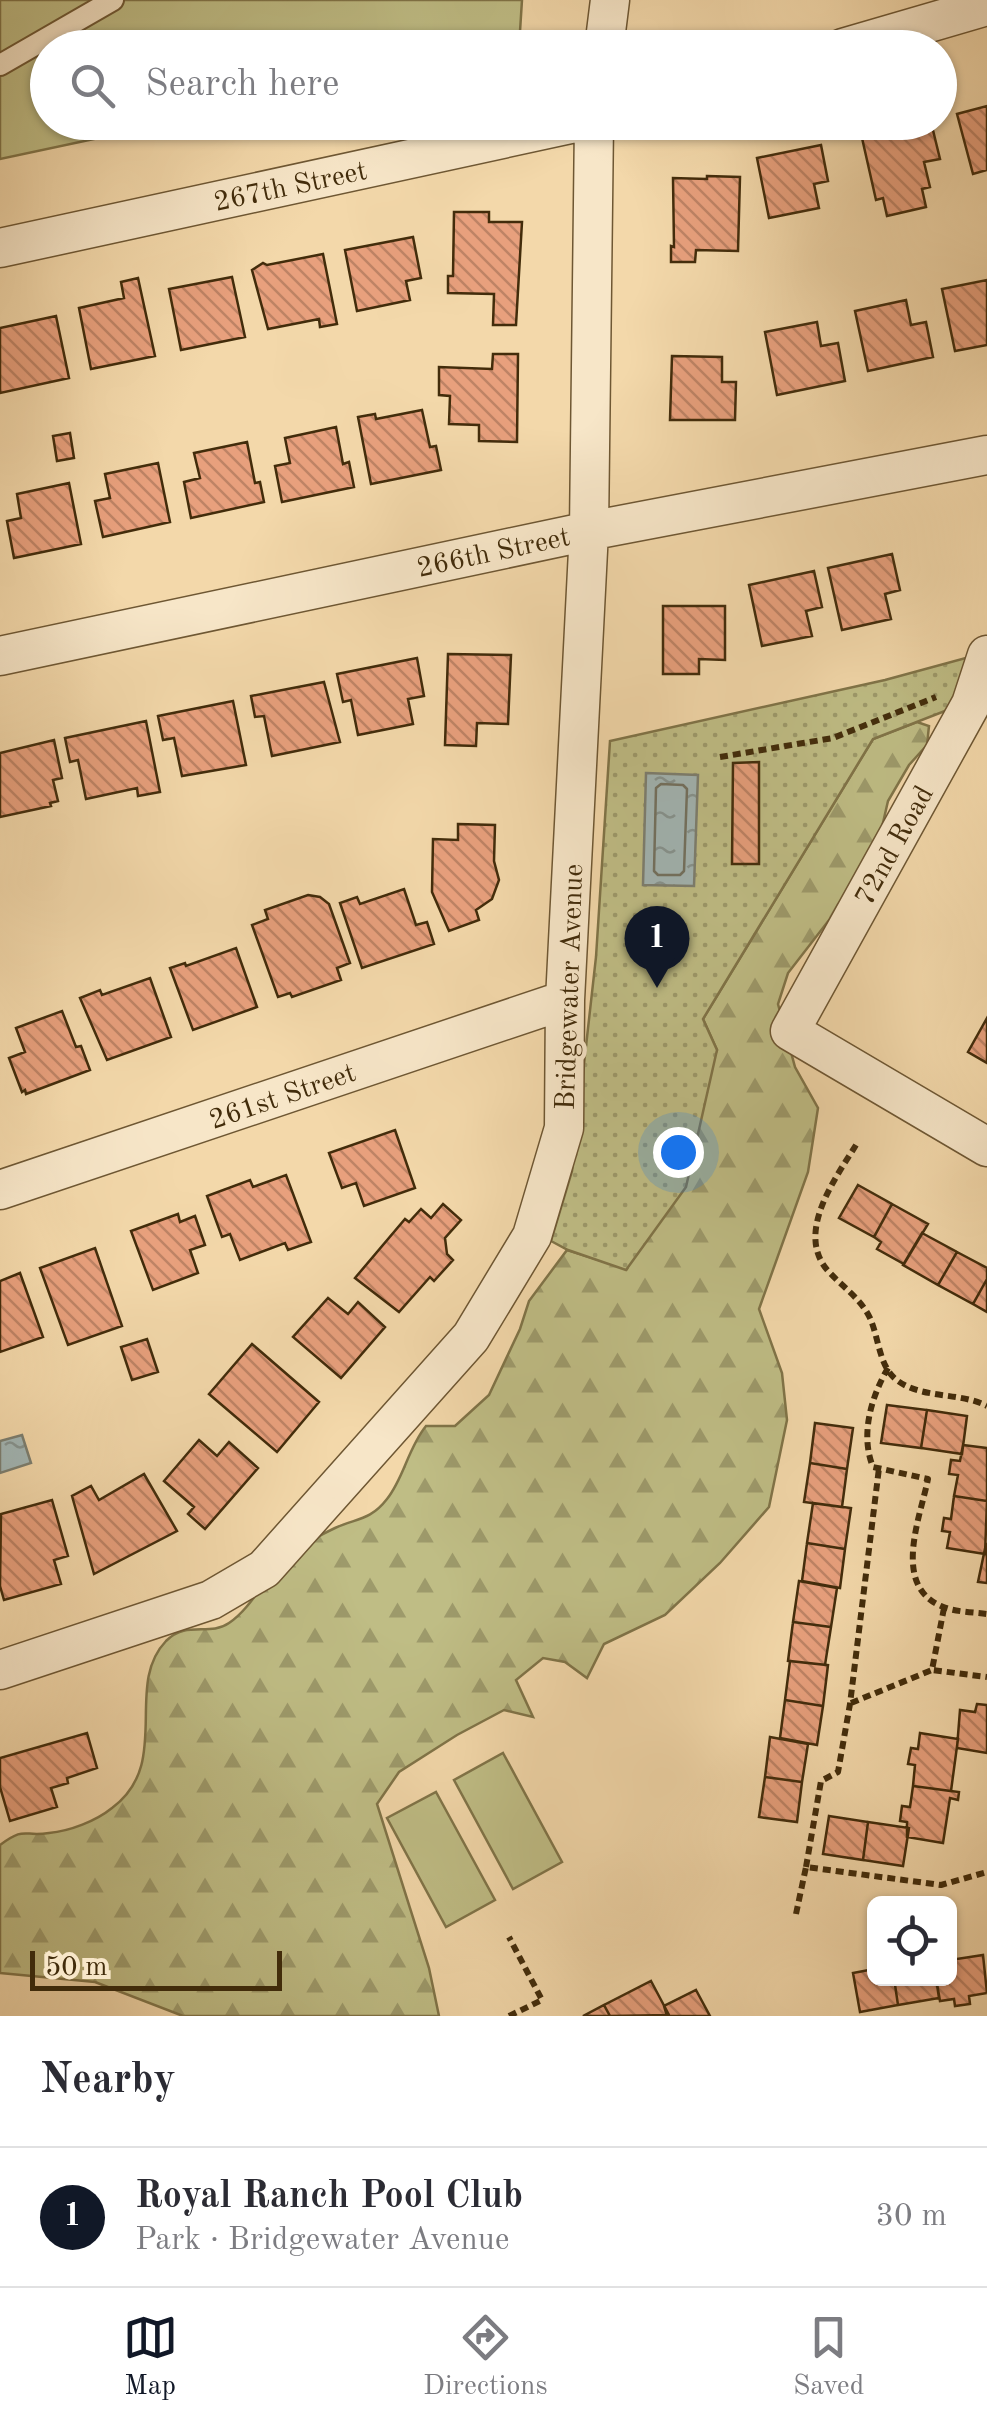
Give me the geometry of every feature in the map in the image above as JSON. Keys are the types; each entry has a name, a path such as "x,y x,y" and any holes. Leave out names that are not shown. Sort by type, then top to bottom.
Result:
{"street":[{"path":"606,30 610,0"},
{"path":"905,30 987,6"},
{"name":"267th Street","path":"0,248 497,140"},
{"name":"Bridgewater Avenue","path":"0,1670 210,1600 264,1569 471,1337 532,1236 564,1128 565,1000 589,531 594,140"},
{"name":"266th Street","path":"0,656 589,531 987,455"},
{"name":"72nd Road","path":"983,668 971,704 790,1031 987,1147"},
{"name":"261st Street","path":"0,1190 565,1000"}],"lane":[{"path":"61,30 113,0"},
{"path":"0,65 30,48"}],"path":[{"path":"720,756 832,738 983,668"},
{"path":"856,1145 822,1206 818,1256 867,1312 895,1380 914,1389 987,1406"},
{"path":"888,1368 876,1390 866,1449 873,1467 928,1480 912,1561 914,1580 930,1600 944,1608 987,1614"},
{"path":"796,1914 820,1781 838,1772 879,1468"},
{"path":"932,1670 944,1608"},
{"path":"850,1704 932,1670 987,1677"},
{"path":"806,1867 941,1885 987,1872"},
{"path":"510,1937 542,2000 510,2016"}],"green space":[{"path":"0,0 522,0 520,30 30,30 30,140 89,140 0,159"},
{"path":"984,653 968,702 873,739 703,1019 717,1050 686,1187 626,1270 551,1241 572,1171 596,957 610,741 885,680"},
{"path":"917,722 929,726 927,745 909,765 888,801 874,862 788,973 778,1004 795,1067 818,1108 808,1172 759,1309 782,1373 787,1420 769,1507 720,1563 665,1615 604,1644 587,1678 565,1662 543,1658 516,1680 533,1717 504,1710 457,1735 399,1772 377,1804 429,1968 439,2016 183,2016 95,1982 0,1973 0,1845 20,1834 57,1832 82,1825 106,1813 130,1790 145,1747 148,1680 154,1659 166,1641 182,1631 214,1629 229,1623 289,1555 381,1506 393,1491 426,1426 455,1426 489,1395 529,1301 567,1250 627,1269 717,1050 703,1019 873,739"},
{"path":"503,1753 562,1862 513,1889 454,1780"},
{"path":"436,1792 495,1900 446,1927 387,1818"}],"water":[{"path":"646,773 698,775 694,886 643,885"},
{"path":"22,1435 31,1463 0,1473 0,1441"}],"building":[{"path":"987,106 987,170 973,174 957,114"},
{"path":"862,140 935,140 940,159 924,162 930,187 922,189 926,207 887,216 883,198 876,200"},
{"path":"821,145 828,181 814,184 819,208 769,218 757,158"},
{"path":"740,177 738,251 696,250 695,262 671,262 673,178"},
{"path":"454,212 489,212 489,222 522,222 516,325 493,325 494,294 448,293 448,276 453,276"},
{"path":"413,237 421,278 406,281 410,300 357,311 345,250"},
{"path":"323,254 337,324 320,327 319,319 268,329 252,270 263,263"},
{"path":"232,277 245,337 181,350 169,289"},
{"path":"138,278 155,356 91,369 79,308 124,298 121,282"},
{"path":"987,280 987,345 955,351 942,289"},
{"path":"906,300 911,325 926,322 933,357 868,371 855,311"},
{"path":"56,316 69,378 0,393 0,328"},
{"path":"817,322 821,346 838,343 845,381 777,395 765,332"},
{"path":"493,354 518,354 517,442 479,441 479,425 449,424 450,396 439,395 439,367 492,369"},
{"path":"672,356 722,357 722,382 736,382 735,420 670,420"},
{"path":"422,410 430,447 436,446 441,470 371,484 358,417 375,414 376,419"},
{"path":"336,427 343,464 349,462 354,487 282,502 275,466 290,463 285,438"},
{"path":"70,433 74,458 57,461 53,436"},
{"path":"247,442 255,483 260,482 264,502 191,518 184,482 200,478 194,453"},
{"path":"158,463 170,522 103,537 95,501 110,498 105,474"},
{"path":"69,483 81,544 14,558 7,521 21,518 17,494"},
{"path":"892,554 900,590 885,594 891,619 842,630 828,568"},
{"path":"814,571 822,607 806,611 812,636 762,646 749,585"},
{"path":"663,606 725,606 725,660 699,659 699,674 663,674"},
{"path":"448,654 511,655 508,724 477,723 476,746 445,745"},
{"path":"417,658 424,696 408,699 413,724 358,735 351,700 343,702 337,674"},
{"path":"324,682 340,742 272,756 264,716 255,717 251,696"},
{"path":"233,701 246,765 182,776 174,738 163,740 158,716"},
{"path":"146,721 160,792 138,796 137,788 86,799 78,760 70,762 65,738"},
{"path":"54,740 62,778 53,780 58,801 0,817 0,753"},
{"path":"759,762 759,864 732,864 733,763"},
{"path":"458,824 495,825 494,861 499,880 492,899 476,910 479,920 449,931 432,892 433,839 458,840"},
{"path":"404,889 416,925 427,922 434,944 362,968 340,903 357,897 360,904"},
{"path":"308,895 329,904 350,963 337,968 341,980 292,997 290,993 278,997 252,925 268,919 265,910"},
{"path":"236,948 257,1007 193,1030 170,968"},
{"path":"150,978 171,1037 107,1060 80,998 100,990 102,995"},
{"path":"62,1011 90,1070 26,1094 9,1058 25,1052 16,1028"},
{"path":"987,1018 987,1063 968,1052"},
{"path":"395,1130 415,1188 364,1206 356,1183 342,1188 329,1153"},
{"path":"286,1175 311,1242 288,1250 285,1243 240,1260 230,1234 222,1237 207,1196 250,1180 253,1187"},
{"path":"858,1185 892,1204 874,1237 839,1218"},
{"path":"443,1204 461,1220 445,1238 447,1254 453,1260 434,1281 430,1277 399,1312 355,1278 405,1219 409,1222 421,1209 431,1218"},
{"path":"892,1204 928,1224 904,1264 877,1249 881,1242 874,1237"},
{"path":"178,1214 180,1222 195,1216 205,1245 190,1250 198,1273 153,1290 131,1231"},
{"path":"922,1233 957,1252 938,1285 903,1265"},
{"path":"95,1248 122,1326 68,1345 40,1268"},
{"path":"957,1252 987,1268 987,1279 973,1304 938,1285"},
{"path":"20,1273 43,1337 0,1352 0,1281"},
{"path":"987,1279 987,1312 973,1304"},
{"path":"328,1298 348,1314 358,1302 385,1327 341,1378 293,1337"},
{"path":"147,1339 158,1372 132,1380 121,1347"},
{"path":"252,1344 319,1402 277,1452 209,1394"},
{"path":"887,1405 927,1410 921,1448 881,1443"},
{"path":"927,1410 967,1416 962,1454 921,1448"},
{"path":"815,1423 853,1428 847,1469 810,1463"},
{"path":"199,1440 217,1456 229,1442 258,1468 205,1529 188,1514 194,1507 164,1481"},
{"path":"963,1445 987,1448 987,1501 954,1496 958,1475 949,1474 951,1460 960,1461"},
{"path":"810,1463 847,1469 842,1507 804,1502"},
{"path":"144,1474 177,1531 94,1574 72,1496 91,1486 99,1500"},
{"path":"954,1496 987,1501 985,1554 947,1548 950,1532 942,1531 944,1518 951,1519"},
{"path":"52,1500 68,1556 54,1560 61,1584 4,1600 0,1586 1,1514"},
{"path":"813,1503 851,1508 845,1549 807,1543"},
{"path":"807,1543 845,1549 840,1588 802,1581"},
{"path":"987,1544 987,1583 978,1582"},
{"path":"799,1581 837,1588 831,1627 793,1622"},
{"path":"793,1622 831,1627 825,1665 788,1661"},
{"path":"790,1661 828,1665 823,1706 785,1700"},
{"path":"785,1700 823,1706 817,1745 780,1738"},
{"path":"977,1704 987,1705 987,1753 957,1748 960,1710 975,1712"},
{"path":"87,1733 97,1768 51,1788 57,1807 10,1821 0,1787 0,1758"},
{"path":"920,1733 958,1739 951,1791 913,1786 915,1765 908,1764 911,1748 918,1749"},
{"path":"770,1737 808,1744 802,1782 765,1777"},
{"path":"765,1777 802,1782 797,1822 759,1817"},
{"path":"913,1786 959,1792 958,1800 950,1798 943,1843 907,1837 907,1822 900,1821 902,1806 910,1807"},
{"path":"829,1816 868,1822 863,1860 823,1854"},
{"path":"868,1822 909,1828 903,1866 863,1860"},
{"path":"983,1955 987,1993 969,1996 970,2004 955,2006 954,1999 940,2001 937,1986 957,1986 957,1959"},
{"path":"867,1970 867,1986 895,1986 898,2005 860,2012 853,1973"},
{"path":"651,1981 669,2015 610,2016 604,2005"},
{"path":"895,1986 937,1986 939,1998 898,2005"},
{"path":"696,1990 710,2016 667,2016 664,2006"},
{"path":"604,2005 610,2016 583,2016"}],"place":[{"name":"Royal Ranch Pool Club","path":"657,988"}]}
